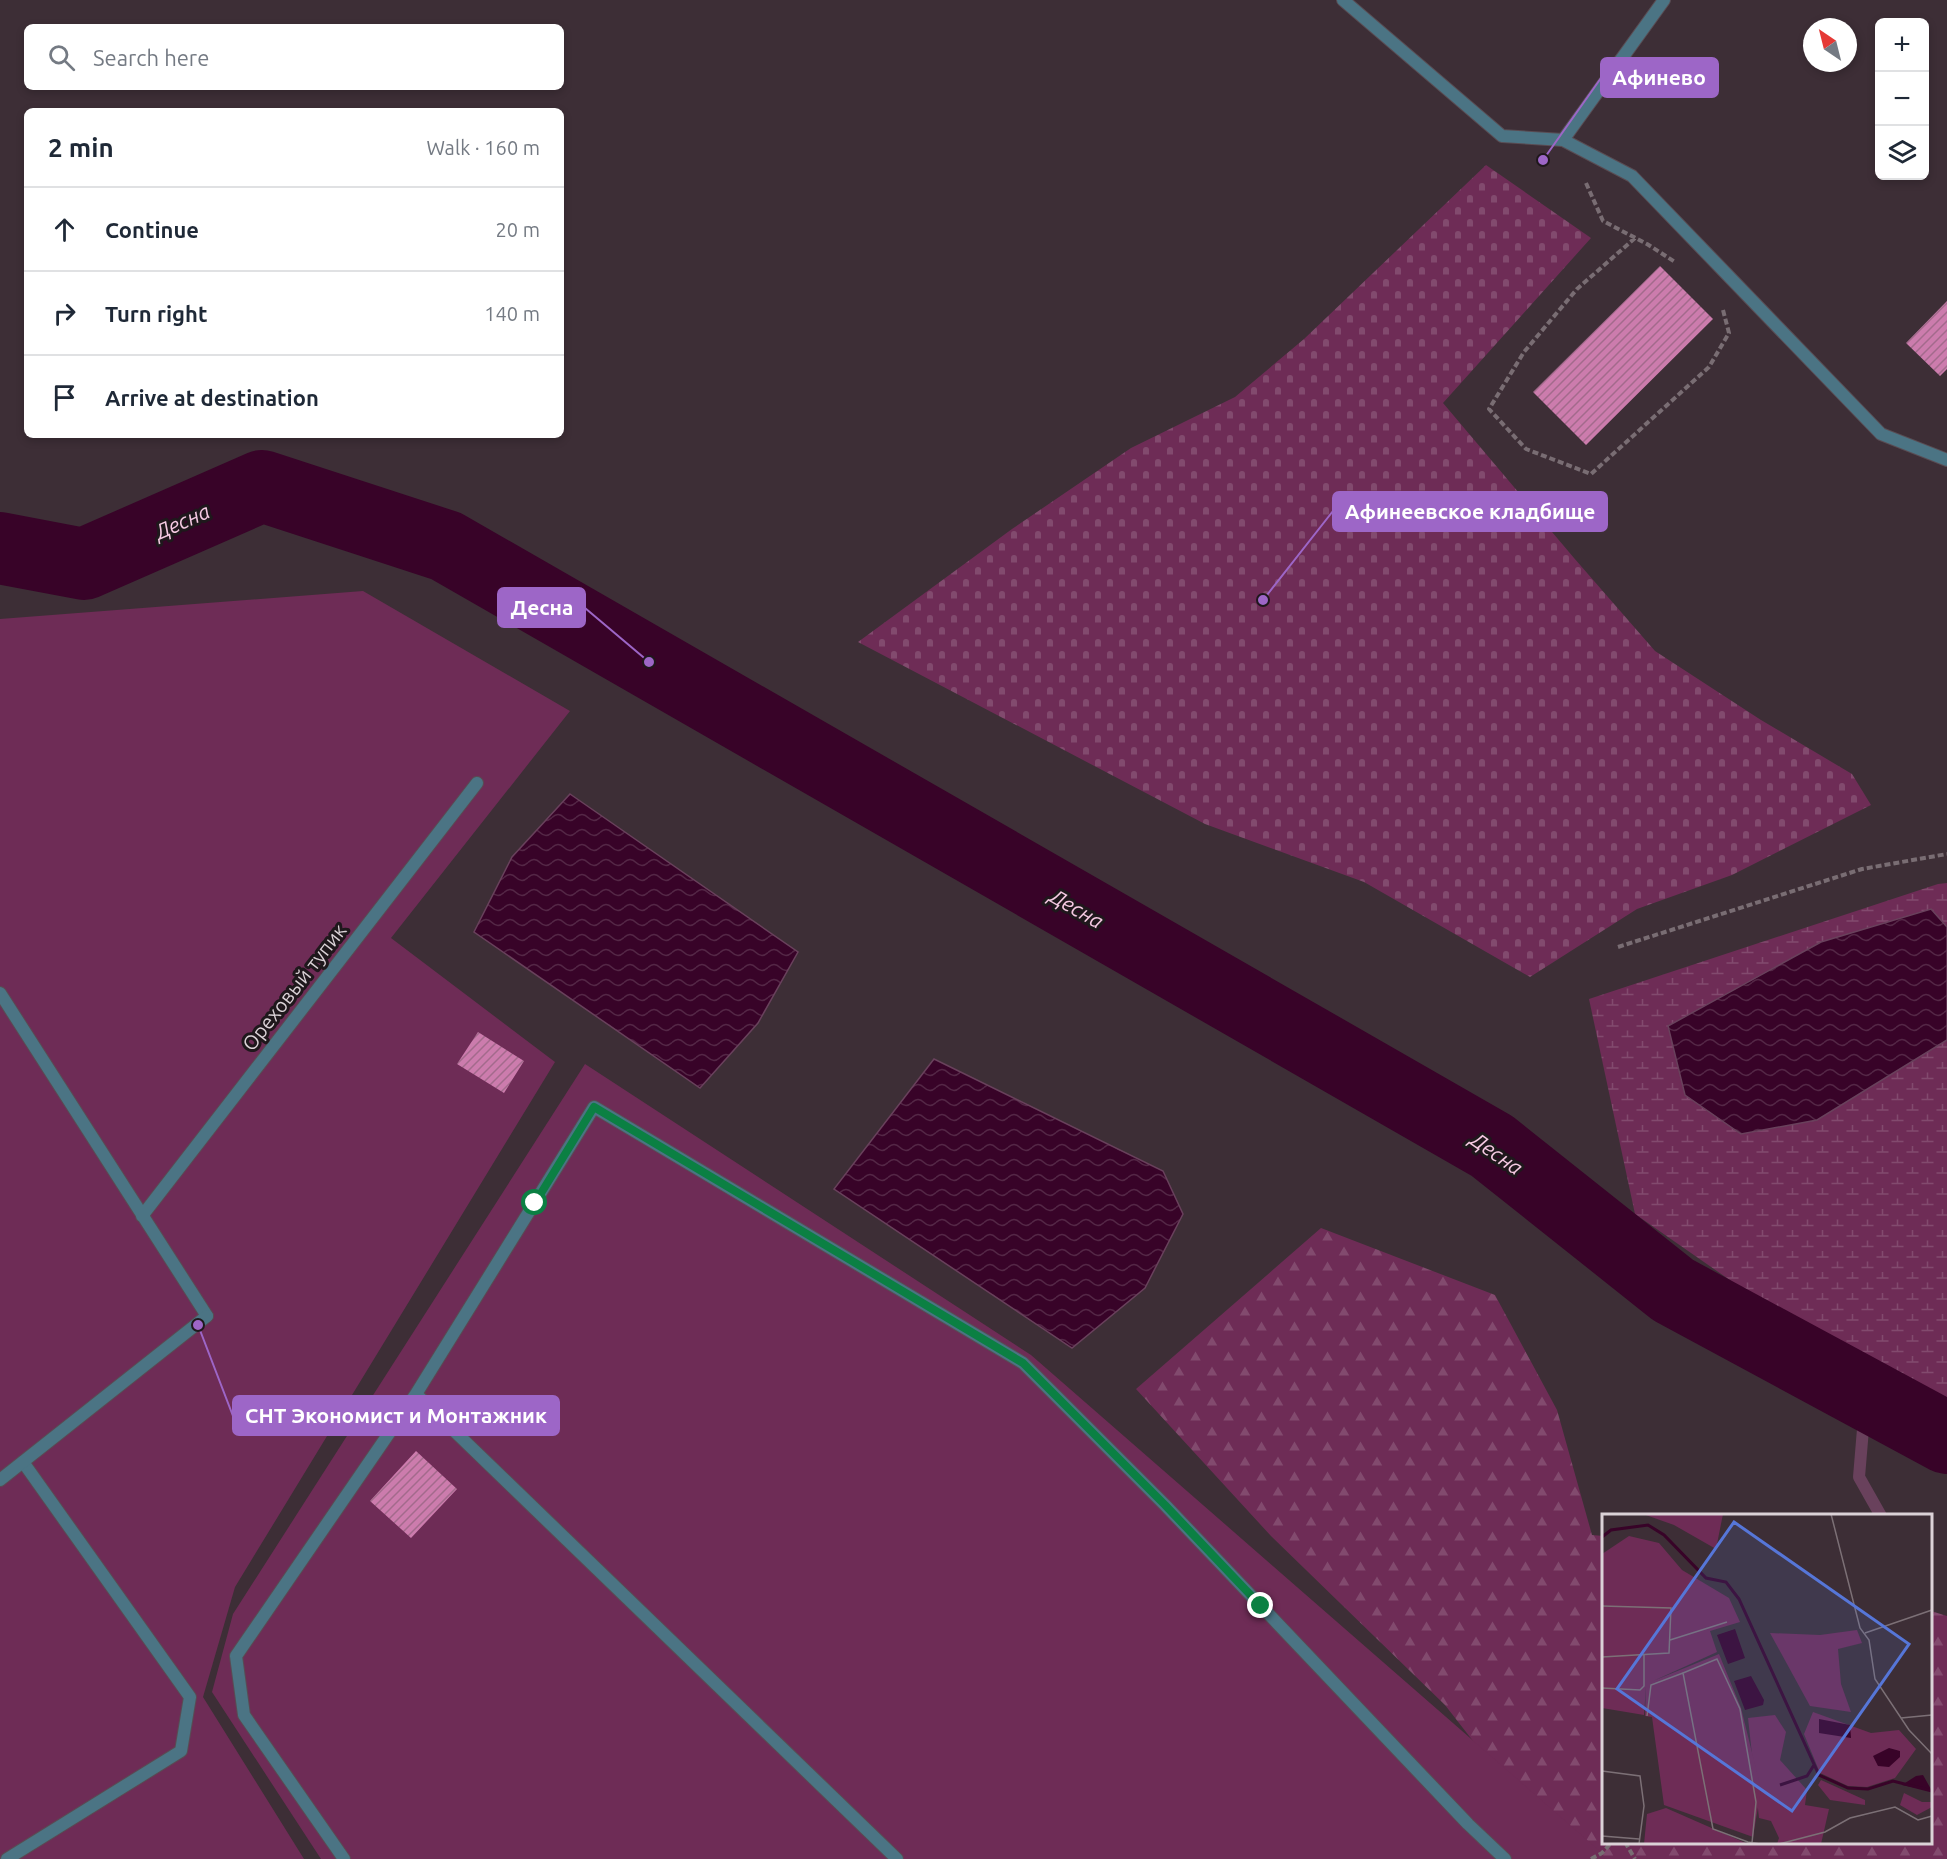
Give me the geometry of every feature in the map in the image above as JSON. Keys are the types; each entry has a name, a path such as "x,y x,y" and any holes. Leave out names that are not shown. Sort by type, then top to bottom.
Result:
{"street":[{"path":"1343,0 1502,136 1563,140 1632,176 1881,435 1947,460"},
{"path":"1563,140 1664,0"},
{"name":"Ореховый тупик","path":"142,1216 477,783"},
{"path":"0,993 207,1316 0,1480"},
{"path":"344,1859 244,1715 236,1656 416,1394 594,1107 1023,1363 1165,1505 1460,1816 1505,1859"},
{"path":"416,1394 897,1859"},
{"path":"7,1859 181,1751 190,1697 23,1462"}],"path":[{"path":"1592,155 1583,177 1603,221 1684,268"},
{"path":"1635,238 1577,289 1524,352 1489,409 1526,448 1591,474 1708,367 1729,333 1723,309"},
{"path":"1618,947 1863,869 1947,854"},
{"path":"1591,1859 1602,1853 1610,1844"},
{"path":"1626,1844 1635,1859"}],"green space":[{"path":"1486,165 1591,238 1443,403 1655,651 1761,720 1852,774 1871,805 1732,875 1637,909 1530,977 1364,882 1205,824 858,642 1012,529 1131,448 1235,397 1304,339"},
{"path":"363,591 570,711 391,938 555,1062 235,1587 203,1697 304,1859 0,1859 0,619"},
{"path":"1947,883 1947,1412 1747,1292 1635,1214 1589,999 1938,884"},
{"path":"585,1064 1031,1355 1602,1853 1605,1859 321,1859 212,1692 233,1614"},
{"path":"1321,1228 1495,1295 1557,1410 1592,1535 1602,1536 1602,1844 1932,1844 1932,1611 1947,1616 1947,1859 1565,1859 1445,1705 1271,1536 1136,1389"}],"water":[{"path":"570,794 798,952 758,1023 700,1088 474,932 512,857"},
{"path":"1931,909 1947,927 1947,1040 1817,1120 1741,1134 1685,1095 1668,1026 1821,942"},
{"path":"934,1059 1163,1171 1183,1214 1145,1288 1072,1348 834,1189"}],"building":[{"path":"1660,266 1713,319 1586,445 1533,392"},
{"path":"1947,301 1947,369 1940,376 1906,343"},
{"path":"478,1032 524,1061 504,1093 457,1064"},
{"path":"416,1451 457,1489 411,1538 370,1501"}],"waterway":[{"name":"Десна","path":"0,548 84,564 262,486 446,546 1492,1146 1673,1290 1947,1438"},
{"path":"1871,1397 1864,1417 1859,1477 1880,1514"}],"place":[{"name":"Афинево","path":"1543,160"},
{"name":"Афинеевское кладбище","path":"1263,600"},
{"name":"Десна","path":"649,662"},
{"name":"СНТ Экономист и Монтажник","path":"198,1325"}],"route":[{"path":"535,1203 594,1107 1023,1363 1165,1505 1261,1606"}]}
